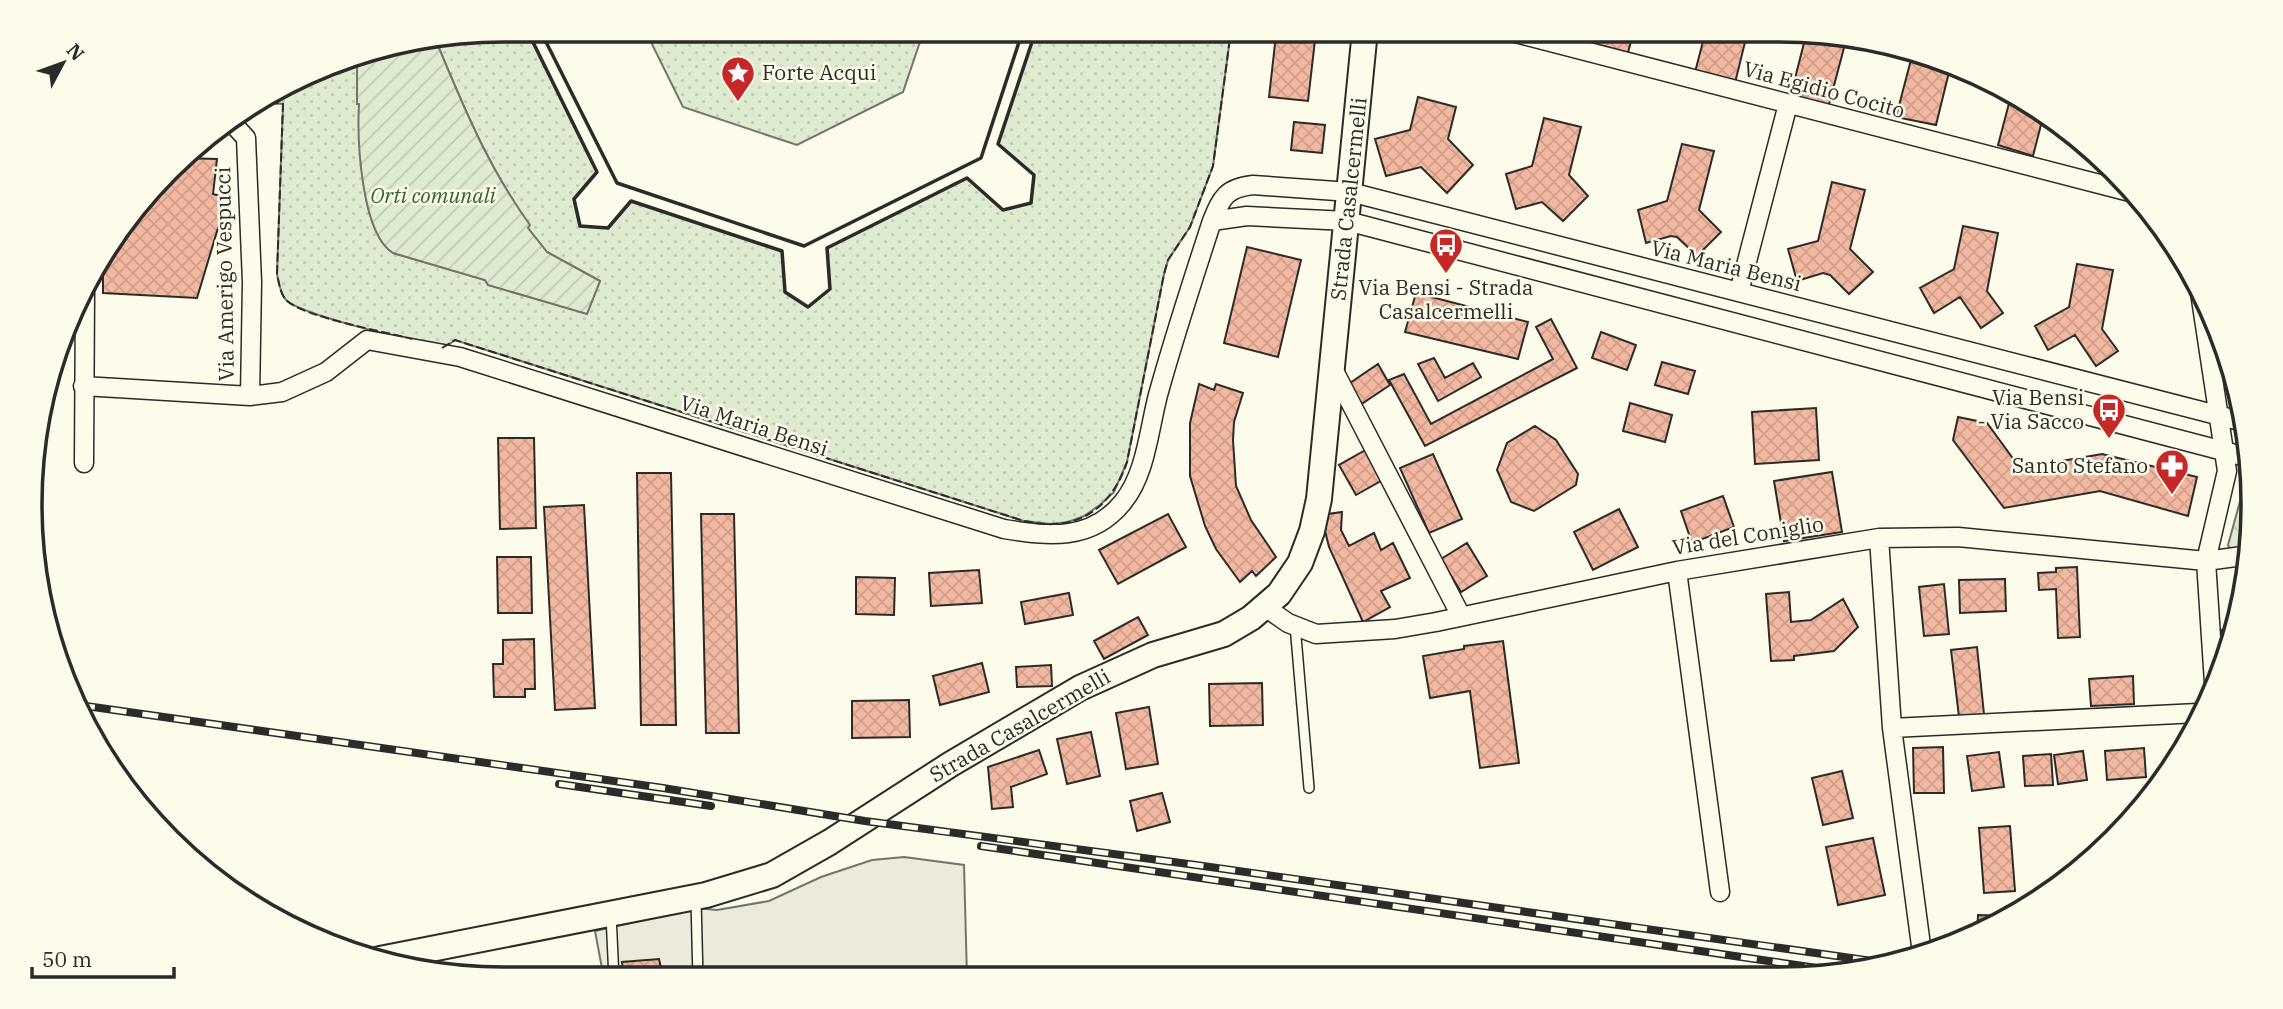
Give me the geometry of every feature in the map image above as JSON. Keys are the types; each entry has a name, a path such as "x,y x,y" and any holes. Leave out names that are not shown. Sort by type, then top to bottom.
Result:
{"main road":[{"name":"Strada Casalcermelli","path":"401,955 696,897 742,886 772,875 1080,688 1153,655 1224,634 1265,607 1300,563 1312,531 1320,485 1364,42"}],"street":[{"name":"Via Egidio Cocito","path":"1550,42 2116,188"},
{"path":"1739,292 1788,104"},
{"name":"Via Amerigo Vespucci","path":"237,128 246,138 252,282 250,396"},
{"name":"Via Maria Bensi","path":"83,386 250,396 282,392 326,372 367,340 460,357 1004,529 1045,536 1067,534 1088,527 1107,516 1123,502 1134,483 1162,382 1221,198 1238,187 1253,185 1350,192 2233,419"},
{"path":"1212,221 1247,216 1346,221 2238,455"},
{"path":"84,463 85,312"},
{"path":"2206,329 2228,471 2206,561 2213,662"},
{"path":"1332,368 1461,617"},
{"name":"Via del Coniglio","path":"1265,607 1294,625 1316,634 1395,629 1677,571 1879,538 1958,537 2206,561 2238,557"},
{"path":"1879,538 1892,728 1921,944"},
{"path":"1677,571 1720,892"},
{"path":"1892,728 2191,713"}],"lane":[{"path":"1294,625 1309,788"},
{"path":"696,897 698,967"},
{"path":"611,913 613,967"}],"green space":[{"path":"533,42 597,172 574,199 580,226 608,228 631,201 782,251 785,292 808,307 830,289 827,248 967,178 1003,210 1031,203 1034,175 998,144 1032,42 1229,42 1213,166 1190,227 1168,260 1127,462 1114,492 1100,505 1084,516 1051,524 1024,521 455,340 444,348 336,320 286,300 277,274 283,104 274,103 328,77 357,67 364,184 373,225 382,242 393,253 485,280 488,285 587,313 600,281 547,252 527,227 529,225 501,181 438,47"},
{"path":"651,42 920,42 903,92 797,145 683,107"},
{"name":"Orti comunali","path":"438,47 477,136 530,225 528,228 547,252 600,281 587,314 393,253 382,242 368,206 360,161 357,67"},
{"path":"2241,499 2238,551 2232,552 2228,545"}],"shaded area":[{"path":"904,857 964,865 967,967 602,967 595,931 696,908 717,910 769,901 821,877 872,860"}],"building":[{"path":"1275,42 1315,42 1308,101 1269,97"},
{"path":"1590,42 1631,42 1626,60 1588,51"},
{"path":"1703,42 1745,42 1734,87 1694,76"},
{"path":"1804,43 1844,47 1827,112 1789,102"},
{"path":"1910,62 1948,75 1936,125 1896,117"},
{"path":"1418,97 1456,107 1448,139 1473,165 1447,193 1421,167 1386,176 1375,139 1410,130"},
{"path":"2009,103 2041,124 2033,156 1998,145"},
{"path":"1544,118 1581,127 1569,175 1588,196 1563,221 1542,202 1516,209 1506,174 1532,166"},
{"path":"1294,122 1325,125 1322,153 1291,150"},
{"path":"1682,144 1714,151 1699,210 1721,232 1697,256 1677,237 1671,236 1646,243 1638,210 1667,201"},
{"path":"198,158 217,159 213,194 227,198 197,298 103,293 104,273 157,200"},
{"path":"1832,182 1865,190 1850,249 1873,272 1849,294 1830,275 1823,273 1797,281 1788,249 1818,241"},
{"path":"1963,226 1998,233 1987,291 2003,313 1981,328 1960,297 1934,313 1920,288 1954,269"},
{"path":"1247,247 1301,260 1278,357 1224,343"},
{"path":"2077,264 2113,270 2102,329 2118,351 2096,366 2075,335 2048,350 2035,326 2069,307"},
{"path":"1416,293 1528,322 1518,359 1405,332"},
{"path":"1551,319 1577,368 1425,446 1389,380 1404,374 1431,424 1553,359 1536,327"},
{"path":"1601,332 1636,345 1627,370 1592,358"},
{"path":"1434,358 1445,378 1473,363 1481,377 1438,401 1418,364"},
{"path":"1662,362 1695,371 1688,394 1655,385"},
{"path":"1378,364 1390,385 1360,405 1347,385"},
{"path":"1199,384 1214,390 1216,384 1243,393 1234,422 1236,486 1251,520 1276,557 1256,576 1252,571 1240,582 1216,549 1205,526 1190,476 1190,423"},
{"path":"1630,403 1672,415 1665,442 1623,431"},
{"path":"1816,408 1819,460 1755,464 1752,412"},
{"path":"1958,417 1987,423 2020,468 2102,454 2197,477 2188,516 2100,491 2004,508 1953,440"},
{"path":"1535,426 1556,440 1578,474 1576,485 1534,511 1511,502 1497,470 1507,443"},
{"path":"498,438 534,438 536,528 500,529"},
{"path":"1369,448 1386,478 1356,495 1339,465"},
{"path":"1433,454 1462,519 1429,533 1400,468"},
{"path":"1832,472 1842,532 1784,541 1774,481"},
{"path":"637,473 671,473 676,725 641,725"},
{"path":"1723,496 1734,527 1692,543 1681,511"},
{"path":"584,505 595,708 555,710 544,507"},
{"path":"1619,509 1638,547 1593,570 1574,532"},
{"path":"1342,512 1341,530 1349,546 1374,533 1381,550 1393,543 1410,578 1381,591 1390,607 1363,622 1329,547 1325,531 1328,514"},
{"path":"701,514 734,514 739,733 706,733"},
{"path":"1168,514 1186,547 1118,584 1099,550"},
{"path":"1467,543 1487,576 1461,592 1441,559"},
{"path":"497,557 531,557 532,613 498,613"},
{"path":"2077,567 2080,637 2058,638 2056,589 2039,590 2038,573 2056,572 2056,568"},
{"path":"979,570 982,603 931,606 929,573"},
{"path":"856,577 895,578 894,615 856,614"},
{"path":"2005,579 2006,611 1960,613 1959,580"},
{"path":"1944,584 1949,634 1924,636 1919,587"},
{"path":"1789,592 1791,622 1811,620 1843,599 1858,627 1834,651 1794,656 1794,660 1771,661 1766,594"},
{"path":"1069,593 1073,615 1025,624 1021,602"},
{"path":"1138,617 1148,635 1104,659 1094,641"},
{"path":"534,639 535,689 525,689 525,697 494,697 493,664 503,664 503,640"},
{"path":"1503,641 1519,763 1480,768 1470,691 1430,698 1423,656 1464,649 1464,646"},
{"path":"1977,647 1984,714 1959,717 1951,650"},
{"path":"982,663 989,692 940,705 933,676"},
{"path":"1051,665 1052,686 1017,687 1016,667"},
{"path":"2133,676 2134,704 2091,706 2089,679"},
{"path":"1262,683 1263,725 1210,726 1209,684"},
{"path":"909,700 910,737 852,738 852,701"},
{"path":"1149,707 1158,764 1126,769 1116,713"},
{"path":"1091,732 1100,776 1067,784 1057,739"},
{"path":"1943,747 1944,793 1914,793 1913,748"},
{"path":"2144,748 2146,777 2107,780 2105,751"},
{"path":"1039,750 1047,774 1011,787 1013,807 992,809 988,767"},
{"path":"2083,751 2087,780 2058,784 2054,755"},
{"path":"1999,752 2004,787 1972,791 1967,756"},
{"path":"2051,754 2053,785 2025,786 2023,756"},
{"path":"1842,771 1853,818 1823,825 1812,778"},
{"path":"1162,793 1170,822 1137,831 1130,801"},
{"path":"2010,826 2015,891 1984,893 1979,828"},
{"path":"1873,838 1885,895 1838,905 1826,847"},
{"path":"1978,915 1990,915 1983,919 1978,921"},
{"path":"659,959 661,967 623,967 622,962"}],"railway":[{"path":"89,706 663,788 865,821 1861,959"},
{"path":"559,784 711,806"},
{"path":"981,846 1804,966"}],"fence":[{"path":"442,348 455,340 1024,521 1049,524 1079,519 1109,497 1127,462 1168,260 1190,227 1213,166 1229,42"},
{"path":"275,103 283,104 277,274 284,297 295,306 326,318 412,339"}],"wall":[{"path":"533,42 597,172 574,199 580,226 608,228 631,201 782,251 785,292 808,307 830,289 827,248 967,178 1003,210 1031,203 1034,175 998,144 1032,42"},
{"path":"546,42 617,183 804,246 981,158 1019,42"}],"place":[{"name":"Forte Acqui","path":"738,103"},
{"name":"Via Bensi - Strada Casalcermelli","path":"1446,275"},
{"name":"Via Bensi - Via Sacco","path":"2109,440"},
{"name":"Santo Stefano","path":"2172,496"}]}
